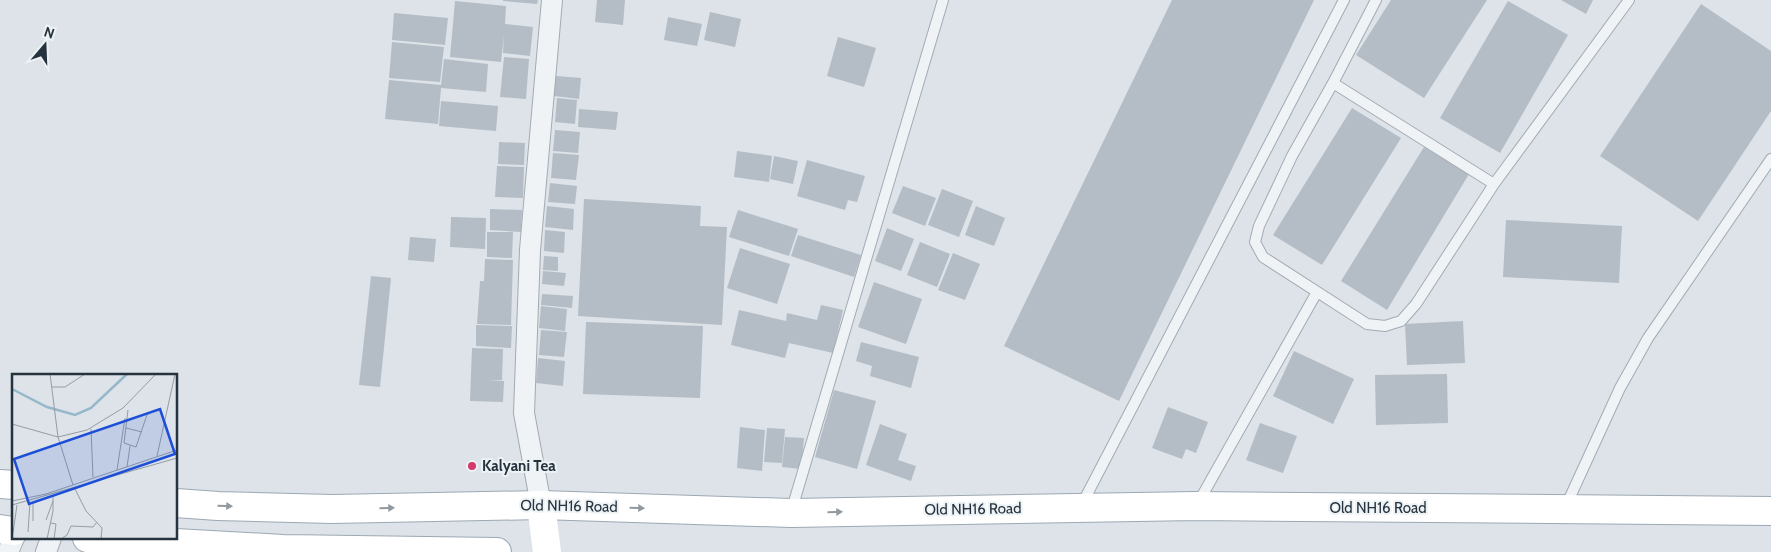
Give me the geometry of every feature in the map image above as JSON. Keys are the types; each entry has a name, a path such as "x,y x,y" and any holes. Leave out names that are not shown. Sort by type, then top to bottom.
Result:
{"main road":[{"name":"Old NH16 Road","path":"178,502 218,506 332,508 541,505 791,512 1196,506 1771,511"},
{"path":"541,505 547,552"},
{"path":"117,540 282,551 497,552"}],"street":[{"path":"541,505 524,413 530,250 552,0"},
{"path":"8,552 13,540"},
{"path":"46,552 50,540"}],"lane":[{"path":"791,512 943,0"},
{"path":"1081,507 1344,0"},
{"path":"1376,0 1292,156 1258,226 1255,242 1263,257 1317,292 1367,324 1385,326 1401,321 1416,304 1494,184 1629,0"},
{"path":"1333,83 1494,184"},
{"path":"1564,509 1620,388 1648,338 1771,159"},
{"path":"1196,506 1317,292"}],"building":[{"path":"503,0 538,0 537,4"},
{"path":"597,0 625,0 623,25 595,22"},
{"path":"1172,0 1314,0 1119,401 1004,346"},
{"path":"1391,0 1487,0 1424,98 1356,55"},
{"path":"1561,0 1593,0 1586,14"},
{"path":"455,1 506,6 505,24 533,27 530,56 503,53 504,35 501,62 450,57"},
{"path":"1508,1 1568,35 1500,153 1440,118"},
{"path":"1701,4 1771,51 1771,111 1698,221 1600,156"},
{"path":"710,12 741,19 735,47 704,40"},
{"path":"394,13 448,18 445,45 392,40"},
{"path":"668,17 702,24 697,46 664,40"},
{"path":"838,37 876,48 864,87 827,76"},
{"path":"392,42 444,47 440,82 389,78"},
{"path":"504,57 529,59 526,99 500,97"},
{"path":"444,59 488,64 486,92 441,88 438,124 385,119 389,80 441,85"},
{"path":"556,76 581,78 579,99 554,96"},
{"path":"557,98 577,100 575,124 555,122"},
{"path":"441,101 498,106 496,131 439,126"},
{"path":"1352,108 1401,138 1322,265 1273,235"},
{"path":"579,109 618,112 616,130 578,127"},
{"path":"555,130 580,132 578,153 553,151"},
{"path":"499,142 525,143 524,165 498,164"},
{"path":"1424,147 1469,174 1387,310 1341,281"},
{"path":"737,151 772,156 769,182 734,177"},
{"path":"553,153 579,155 576,180 551,178"},
{"path":"774,156 798,161 793,184 770,179"},
{"path":"807,160 865,176 857,202 848,200 845,210 797,196"},
{"path":"497,166 524,167 523,198 495,197"},
{"path":"550,183 577,186 575,204 548,202"},
{"path":"903,186 936,198 925,226 892,213"},
{"path":"942,189 973,201 959,237 928,225"},
{"path":"584,199 701,206 700,226 727,227 722,325 578,316"},
{"path":"547,206 574,209 573,230 545,227"},
{"path":"976,206 1005,218 994,246 965,235"},
{"path":"490,209 522,210 521,232 490,230"},
{"path":"738,210 798,229 789,256 729,237"},
{"path":"451,217 486,218 485,249 450,247"},
{"path":"1506,220 1622,226 1619,283 1503,277"},
{"path":"887,228 914,239 901,271 875,261"},
{"path":"545,230 565,232 564,253 544,251"},
{"path":"487,232 513,232 512,258 487,257"},
{"path":"798,235 861,255 854,277 791,256"},
{"path":"410,237 436,239 434,262 408,260"},
{"path":"920,242 950,254 937,287 907,275"},
{"path":"740,248 790,264 777,304 727,288"},
{"path":"953,253 980,264 965,300 938,290"},
{"path":"544,256 558,257 558,271 543,270"},
{"path":"485,259 513,260 511,325 477,324 480,281 484,281"},
{"path":"543,271 566,273 564,286 542,284"},
{"path":"371,276 391,278 380,387 359,385"},
{"path":"874,282 922,299 906,344 858,327"},
{"path":"542,294 573,296 572,308 541,305"},
{"path":"821,305 843,310 833,353 789,343 785,358 731,345 739,310 786,321 787,313 817,320"},
{"path":"541,306 567,309 565,331 539,328"},
{"path":"1463,321 1465,363 1407,365 1405,324"},
{"path":"586,322 703,326 700,398 583,394"},
{"path":"476,325 512,326 511,348 476,346"},
{"path":"541,330 567,332 564,357 539,355"},
{"path":"861,342 919,357 911,388 870,376 872,366 856,361"},
{"path":"472,348 503,349 502,380 489,380 504,381 503,402 470,401"},
{"path":"1294,351 1354,379 1333,424 1273,396"},
{"path":"538,358 565,361 563,386 536,383"},
{"path":"1447,374 1448,423 1376,425 1375,375"},
{"path":"834,390 876,401 857,469 815,457"},
{"path":"1168,407 1208,422 1196,453 1186,449 1182,459 1152,448"},
{"path":"1260,423 1297,436 1283,473 1246,460"},
{"path":"880,424 907,434 898,460 916,466 911,481 866,465"},
{"path":"740,427 765,430 762,471 737,468"},
{"path":"767,428 785,429 782,463 764,462"},
{"path":"785,437 804,438 801,469 782,467"}],"place":[{"name":"Kalyani Tea","path":"472,466"}]}
